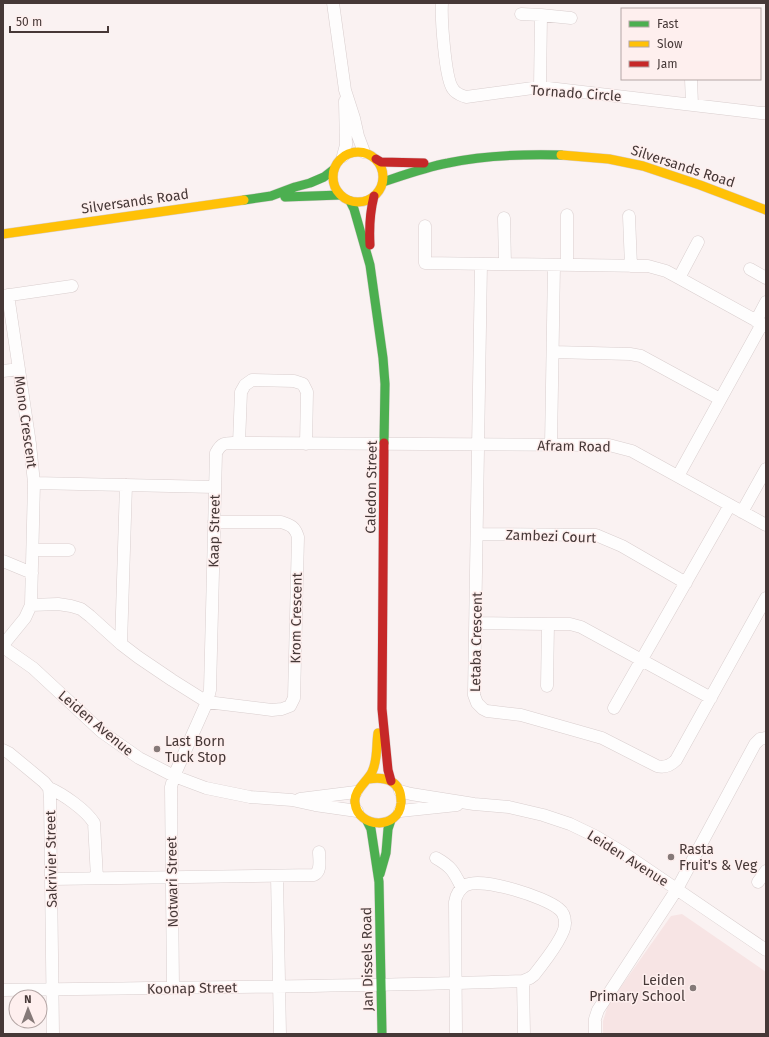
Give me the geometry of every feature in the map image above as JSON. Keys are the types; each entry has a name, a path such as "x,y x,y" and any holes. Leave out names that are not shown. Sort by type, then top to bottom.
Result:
{"street":[{"path":"333,3 345,90 346,145 343,156"},
{"name":"Tornado Circle","path":"442,3 442,28 448,76 452,88 458,94 466,97 540,87 766,113"},
{"path":"521,14 571,18"},
{"path":"540,87 541,15"},
{"path":"691,80 692,104"},
{"path":"345,90 364,152"},
{"path":"349,152 364,152 373,156 380,164 383,182 381,187 369,200 363,202 350,201 340,195 334,188 332,179 333,170 338,160 343,156 349,152"},
{"name":"Silversands Road","path":"383,182 446,163 489,156 579,156 612,159 661,171 704,185 766,210"},
{"name":"Silversands Road","path":"376,159 381,162 389,163 446,163"},
{"name":"Silversands Road","path":"3,234 271,196 316,182 333,170"},
{"name":"Silversands Road","path":"271,196 340,195"},
{"name":"Caledon Street","path":"370,266 371,206 374,196"},
{"name":"Caledon Street","path":"350,201 354,209 370,266 383,358 385,384 382,709 388,770 391,781"},
{"path":"567,215 567,265"},
{"path":"629,216 631,266"},
{"path":"504,218 505,264"},
{"path":"425,226 425,263 648,266 666,271 761,324"},
{"path":"679,278 698,242"},
{"name":"Letaba Crescent","path":"481,264 474,695 477,703 483,709 491,712 521,715 602,738 660,767 668,766 676,760 766,598"},
{"path":"551,445 554,265"},
{"path":"750,269 766,278"},
{"name":"Mono Crescent","path":"32,605 34,483 19,369 5,295 72,286"},
{"path":"678,476 761,324 766,302"},
{"path":"552,352 630,354 641,356 720,399"},
{"path":"3,371 19,369"},
{"path":"239,443 241,392 245,385 252,380 259,380 294,381 303,384 307,392 306,444"},
{"name":"Kaap Street","path":"174,776 208,702 210,690 216,453 219,447 226,443 385,444"},
{"name":"Afram Road","path":"385,444 620,447 632,450 766,525"},
{"path":"742,512 766,469"},
{"path":"34,483 215,487"},
{"path":"121,644 126,485"},
{"path":"614,708 730,505"},
{"name":"Krom Crescent","path":"208,702 272,710 290,706 294,698 298,537 295,529 289,524 281,522 214,522"},
{"name":"Zambezi Court","path":"477,534 596,535 622,546 686,583"},
{"path":"33,550 69,550"},
{"path":"3,560 32,573"},
{"path":"3,646 25,618 32,605 58,604 71,606 90,616 121,644 172,680 208,702"},
{"path":"476,624 570,624 580,627 711,698"},
{"path":"547,686 548,624"},
{"name":"Leiden Avenue","path":"3,646 33,668 102,732 139,758 174,776 206,788 250,797 292,800 357,811"},
{"name":"Caledon Street","path":"368,780 373,770 382,709"},
{"path":"595,1034 595,1014 677,889 755,744 760,739 766,738"},
{"path":"3,750 9,753 44,782 49,788 66,798 91,817 94,823 97,878"},
{"name":"Notwari Street","path":"173,988 171,787 174,776"},
{"path":"375,777 384,778 396,785 400,791 401,805 395,816 383,823 367,821 357,811 355,804 356,792 368,780 375,777"},
{"name":"Sakrivier Street","path":"49,788 53,1034"},
{"name":"Leiden Avenue","path":"400,791 474,804 509,807 543,815 570,824 595,836 622,852 766,950"},
{"name":"Leiden Avenue","path":"292,800 356,792"},
{"name":"Leiden Avenue","path":"395,816 474,804"},
{"name":"Jan Dissels Road","path":"379,882 386,853 388,828 395,816"},
{"name":"Jan Dissels Road","path":"367,821 371,830 379,882 382,1034"},
{"path":"51,879 314,875 319,871 319,852"},
{"path":"436,858 446,863 454,871 462,888"},
{"path":"758,882 766,871"},
{"path":"277,876 280,1034"},
{"path":"456,983 523,981 530,978 534,975 563,934 565,924 562,913 559,909 539,898 492,884 470,884 462,888 456,897 455,902 456,1034"},
{"path":"523,981 524,1034"},
{"name":"Koonap Street","path":"3,990 279,987 456,983"}],"shaded area":[{"name":"Leiden Primary School","path":"682,914 766,972 766,1034 603,1034 603,1021 608,1005 671,916"}],"traffic: fast":[{"path":"383,182 423,169 462,160 504,156 561,155"},
{"path":"244,200 271,196 310,183 324,177 333,170"},
{"path":"285,197 340,195"},
{"path":"350,201 354,209 370,265 383,358 385,384 384,443"},
{"path":"380,874 386,853 388,829 391,820"},
{"path":"367,821 371,829 379,882 382,1034"}],"traffic: slow":[{"path":"363,152 368,153 376,159 382,167 383,177 382,187 376,195 368,201 353,202 348,201 340,195 334,187 333,172 334,167 340,159 348,153 363,152"},
{"path":"561,155 609,159 643,166 700,185 766,210"},
{"path":"3,234 244,200"},
{"path":"368,779 387,779 396,785 399,790 401,796 399,812 386,822 370,822 363,818 358,812 355,803 356,794 370,776 374,767 378,733"}],"traffic: jam":[{"path":"376,159 381,162 424,163"},
{"path":"370,245 370,220 374,196"},
{"path":"384,443 382,709 388,770 391,781"}],"place":[{"name":"Last Born Tuck Stop","path":"157,749"},
{"name":"Rasta Fruit's & Veg","path":"671,857"},
{"name":"Leiden Primary School","path":"693,988"}]}
